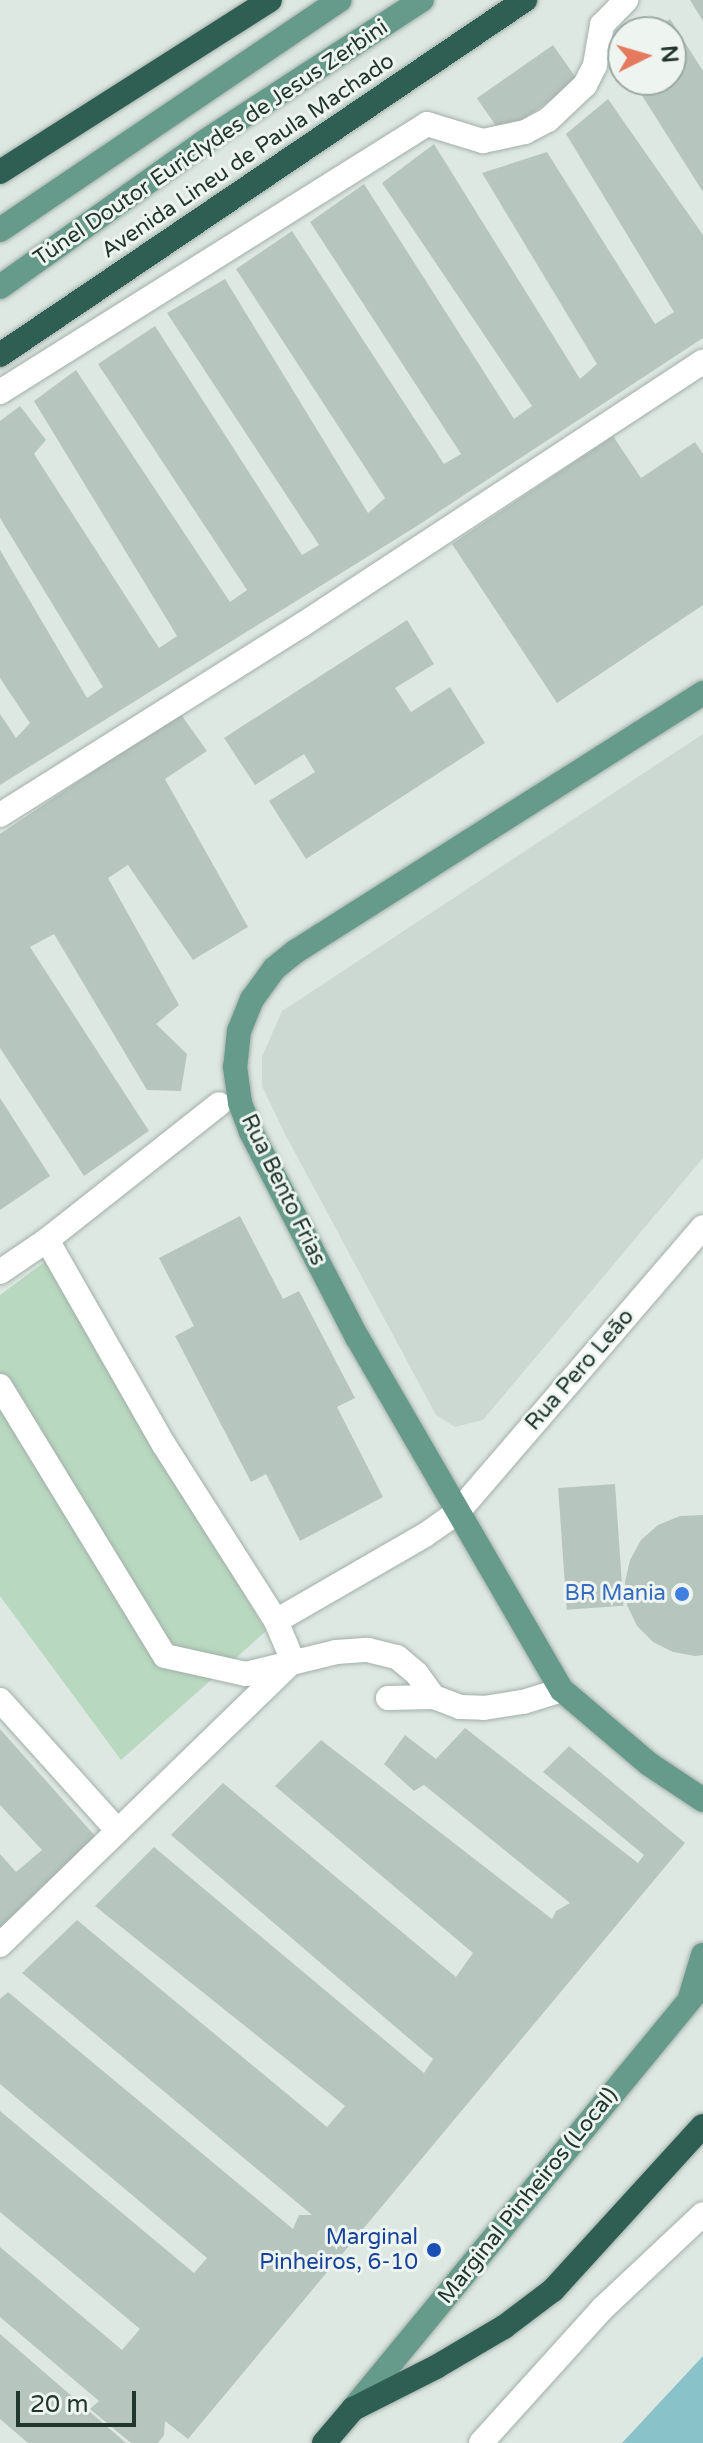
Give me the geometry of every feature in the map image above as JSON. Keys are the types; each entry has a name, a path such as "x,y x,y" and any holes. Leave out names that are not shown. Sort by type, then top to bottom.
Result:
{"highway":[{"path":"0,172 270,0"},
{"name":"Avenida Lineu de Paula Machado","path":"0,355 525,0"},
{"path":"324,2443 353,2409 504,2327 553,2290 703,2126"}],"main road":[{"name":"Túnel Doutor Euriclydes de Jesus Zerbini","path":"0,230 340,0"},
{"name":"Túnel Doutor Euriclydes de Jesus Zerbini","path":"0,287 204,142 422,0"},
{"name":"Rua Bento Frias","path":"703,693 296,951 274,969 252,999 239,1031 235,1067 240,1103 251,1132 357,1337 562,1690 649,1764 703,1800"},
{"path":"696,1992 703,1955"},
{"name":"Marginal Pinheiros (Local)","path":"353,2409 696,1992"}],"street":[{"path":"0,392 427,124 483,141 525,132 548,120 585,85 595,65 602,25 626,0"},
{"path":"0,815 302,625 703,362"},
{"path":"0,1272 47,1240 219,1104"},
{"name":"Rua Pero Leão","path":"276,1621 425,1535 457,1513 703,1227"},
{"path":"47,1240 164,1445 276,1621 293,1661"},
{"path":"0,1386 165,1656 246,1674 293,1661 368,1650 397,1657 417,1674 434,1697"},
{"path":"0,1945 293,1661"},
{"path":"388,1698 434,1697 460,1707 484,1708 523,1702 562,1690"},
{"path":"0,1700 118,1831"},
{"path":"481,2443 603,2308 703,2214"}],"shaded area":[{"path":"703,734 703,1158 483,1420 455,1427 436,1415 284,1132 262,1086 262,1057 282,1011"}],"green space":[{"path":"46,1261 266,1631 121,1760 0,1596 0,1295"}],"water":[{"path":"703,2356 703,2443 622,2443"}],"building":[{"path":"690,0 703,0 703,21"},
{"path":"553,45 578,81 502,134 477,98"},
{"path":"687,46 703,71 703,192 642,96 687,96"},
{"path":"608,99 703,235 703,338 417,526 0,785 0,714 16,738 30,723 0,678 0,550 87,698 103,687 0,518 0,421 20,406 46,440 34,454 159,648 177,636 34,401 76,370 230,602 247,590 98,364 155,326 302,555 319,545 167,313 225,279 368,513 385,498 236,269 292,231 444,464 461,454 310,222 364,184 514,419 532,406 382,183 434,144 580,379 597,364 482,173 547,152 655,324 674,312 566,134"},
{"path":"613,436 641,478 695,442 703,454 703,605 557,703 452,544"},
{"path":"407,620 434,664 395,688 411,712 450,687 485,743 306,859 269,801 315,772 304,754 255,785 224,738"},
{"path":"180,713 207,751 165,779 248,927 193,960 128,865 108,878 179,1005 156,1024 187,1054 181,1091 147,1090 54,934 30,947 149,1131 84,1176 0,1048 0,834"},
{"path":"0,1098 50,1176 0,1210"},
{"path":"240,1216 283,1299 299,1291 355,1398 337,1407 383,1497 300,1541 266,1474 251,1482 175,1336 194,1326 159,1258"},
{"path":"615,1484 624,1606 567,1610 558,1488"},
{"path":"703,1515 703,1655 695,1656 673,1652 653,1642 637,1626 627,1605 625,1582 630,1560 641,1540 658,1525 680,1516"},
{"path":"465,1728 638,1863 644,1855 543,1772 569,1746 685,1843 188,2439 165,2421 164,2435 158,2443 131,2443 90,2409 99,2401 0,2317 0,2247 122,2350 140,2329 0,2212 0,2111 194,2273 207,2258 0,2084 0,1999 8,1992 293,2229 299,2215 312,2215 22,1973 77,1920 327,2127 345,2106 95,1906 154,1847 424,2073 433,2059 171,1835 223,1783 456,1977 473,1953 275,1786 321,1740 552,1919 556,1911 570,1903 424,1785 414,1791 384,1764 405,1735 436,1759"},
{"path":"0,1729 96,1837 0,1931 0,1854 16,1872 42,1850 0,1805"},
{"path":"0,2334 126,2443 28,2443 0,2419"}],"place":[{"name":"BR Mania","path":"682,1594"},
{"name":"Marginal Pinheiros, 6-10","path":"434,2250"}]}
